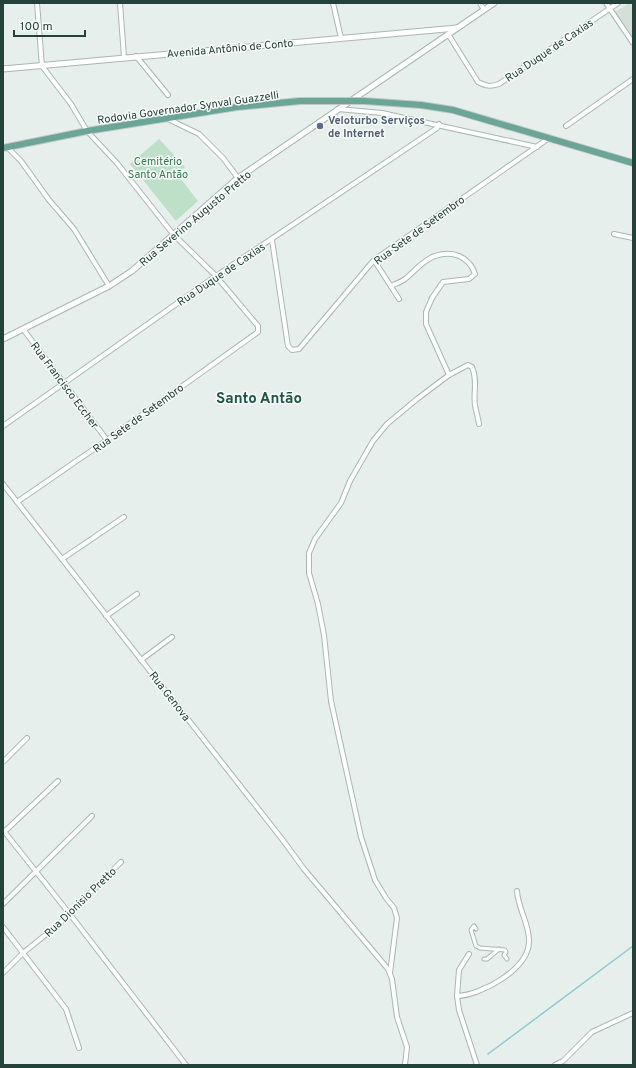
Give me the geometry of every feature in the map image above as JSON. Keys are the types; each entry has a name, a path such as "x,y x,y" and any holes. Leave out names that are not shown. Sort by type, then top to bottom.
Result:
{"main road":[{"name":"Rodovia Governador Synval Guazzelli","path":"5,148 87,131 244,106 300,101 364,101 421,105 453,110 633,163"}],"street":[{"path":"37,3 42,66 71,104 87,131 117,163 173,234 216,276"},
{"path":"120,3 124,57"},
{"path":"333,3 341,38"},
{"path":"480,3 484,10"},
{"name":"Rua Severino Augusto Pretto","path":"3,340 109,286 132,271 238,178 494,3"},
{"path":"606,3 633,43"},
{"name":"Rua Duque de Caxias","path":"448,34 478,82 486,86 499,84 618,3"},
{"name":"Avenida Antônio de Conto","path":"3,69 458,28"},
{"path":"136,56 168,95"},
{"path":"566,126 633,80"},
{"path":"338,109 382,113 439,124 537,147"},
{"path":"168,119 199,134 223,158 238,178"},
{"name":"Rua Duque de Caxias","path":"3,426 216,276 272,240 437,128 439,124"},
{"name":"Rua Sete de Setembro","path":"272,240 288,346 292,350 299,349 374,260 549,138"},
{"path":"5,148 21,161 49,200 74,229 109,286"},
{"path":"614,234 633,238"},
{"path":"391,286 404,279 433,256 446,254 462,256 472,263 475,274 469,279 444,282 432,298 426,312 426,324 449,376"},
{"path":"374,260 399,299"},
{"name":"Rua Sete de Setembro","path":"17,502 107,440 258,332 258,326 216,276"},
{"name":"Rua Francisco Eccher","path":"23,329 107,440"},
{"path":"405,1065 407,1048 397,1017 390,973 397,918 394,908 375,880 361,837 331,701 324,635 318,604 309,573 309,553 315,539 341,503 350,481 373,441 387,424 417,399 463,366 468,365 472,367 475,374 475,405 479,424"},
{"name":"Rua Genova","path":"3,484 337,909 390,973"},
{"path":"62,559 124,517"},
{"path":"106,616 137,594"},
{"path":"141,660 172,637"},
{"path":"3,762 27,738"},
{"path":"58,781 3,832 69,913 186,1065"},
{"path":"3,904 92,816"},
{"name":"Rua Dionisio Pretto","path":"3,973 23,953 60,923 121,862"},
{"path":"457,996 466,995 499,981 521,961 526,953 529,944 529,936 518,901 517,891"},
{"path":"476,929 474,926 471,930 476,948 505,950 506,952 504,955 507,959"},
{"path":"3,927 66,1009 79,1048"},
{"path":"484,959 487,959 496,949 497,944"},
{"path":"468,954 459,970 457,996 459,1010 477,1065"},
{"path":"555,1065 563,1061 592,1032 633,1013"}],"shaded area":[{"path":"629,3 633,3 633,38 615,12"}],"green space":[{"name":"Cemitério Santo Antão","path":"159,139 185,167 177,174 198,201 176,221 130,164"}],"waterway":[{"path":"488,1054 633,946"}],"place":[{"name":"Veloturbo Serviços de Internet","path":"320,126"}],"district":[{"name":"Santo Antão","path":"259,398"}]}
